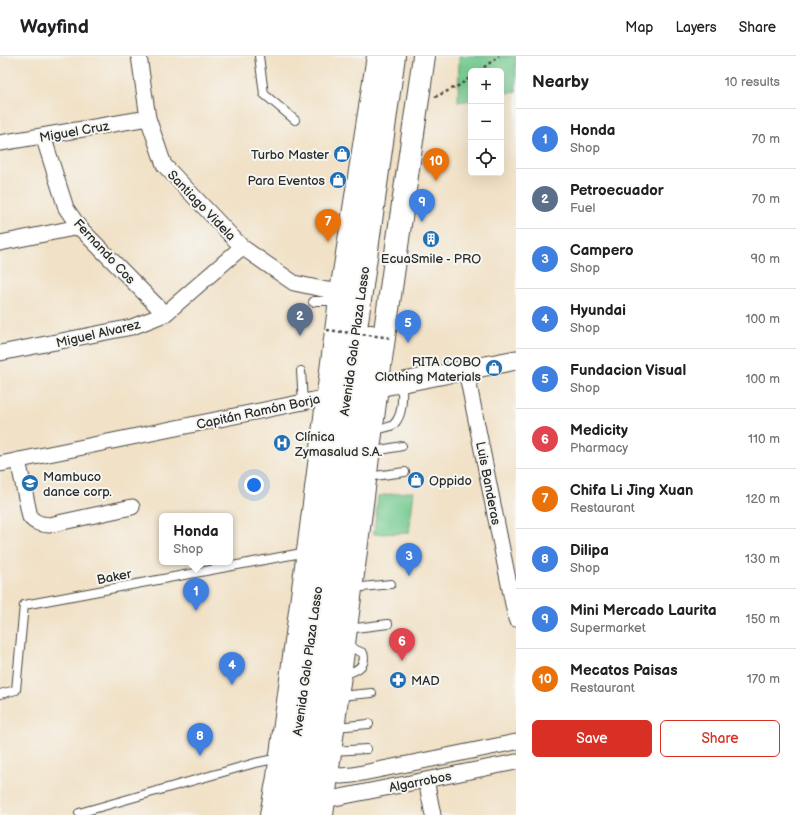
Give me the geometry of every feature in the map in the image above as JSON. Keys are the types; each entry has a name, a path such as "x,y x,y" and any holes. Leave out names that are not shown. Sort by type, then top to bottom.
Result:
{"main road":[{"name":"Avenida Galo Plaza Lasso","path":"323,808 372,431 354,392 340,298 378,56"},
{"name":"Avenida Galo Plaza Lasso","path":"304,815 315,724 341,557 354,392 394,56"},
{"name":"Avenida Galo Plaza Lasso","path":"285,815 354,392 377,278 409,56"},
{"name":"Avenida Galo Plaza Lasso","path":"271,815 308,551 354,392 417,107 424,56"}],"street":[{"name":"Santiago Videla","path":"139,56 148,118 164,165 242,247 294,283 327,290 340,298"},
{"name":"Miguel Cruz","path":"0,143 148,118"},
{"name":"Fernando Cos","path":"43,136 66,208 80,227 165,314"},
{"path":"0,243 80,227"},
{"name":"Miguel Alvarez","path":"0,353 132,327 165,314 242,247"},
{"name":"Capitán Ramón Borja","path":"0,464 516,360"},
{"name":"Luis Banderas","path":"466,370 516,619"},
{"path":"18,460 30,517 38,524 49,525 132,507"},
{"name":"Algarrobos","path":"328,774 341,776 353,775 516,742"},
{"name":"Algarrobos","path":"323,808 426,780 516,762"},
{"path":"426,780 433,815"}],"lane":[{"path":"259,56 264,94 295,120"},
{"path":"313,302 340,298"},
{"path":"301,372 303,402"},
{"path":"372,431 394,424 399,416 402,405 402,383"},
{"path":"369,452 402,446"},
{"path":"366,477 405,472"},
{"name":"Baker","path":"0,694 16,690 24,605 308,551"},
{"path":"352,588 392,584"},
{"path":"346,637 388,624"},
{"path":"339,686 372,693"},
{"path":"334,727 369,724"},
{"path":"331,751 367,749"},
{"path":"79,813 280,758"}],"path":[{"path":"483,68 499,56"},
{"path":"417,107 458,86 468,78"},
{"path":"327,330 392,338"}],"green space":[{"path":"459,56 516,56 516,91 504,93 504,68 468,68 468,100 458,102"},
{"path":"414,491 409,533 374,534 378,496"}],"place":[{"name":"Turbo Master","path":"342,154"},
{"name":"Para Eventos","path":"338,180"},
{"name":"Mecatos Paisas","path":"436,181"},
{"name":"Mini Mercado Laurita","path":"422,222"},
{"name":"EcuaSmile - PRO","path":"431,239"},
{"name":"Chifa Li Jing Xuan","path":"328,242"},
{"name":"Petroecuador","path":"300,336"},
{"name":"Fundacion Visual","path":"408,343"},
{"name":"RITA COBO Clothing Materials","path":"494,368"},
{"name":"Clínica Zymasalud S.A.","path":"282,443"},
{"name":"Oppido","path":"416,480"},
{"name":"Mambuco dance corp.","path":"30,483"},
{"name":"Campero","path":"409,576"},
{"name":"Honda","path":"196,611"},
{"name":"Medicity","path":"402,661"},
{"name":"MAD","path":"398,680"},
{"name":"Hyundai","path":"232,685"},
{"name":"Dilipa","path":"200,756"}]}
